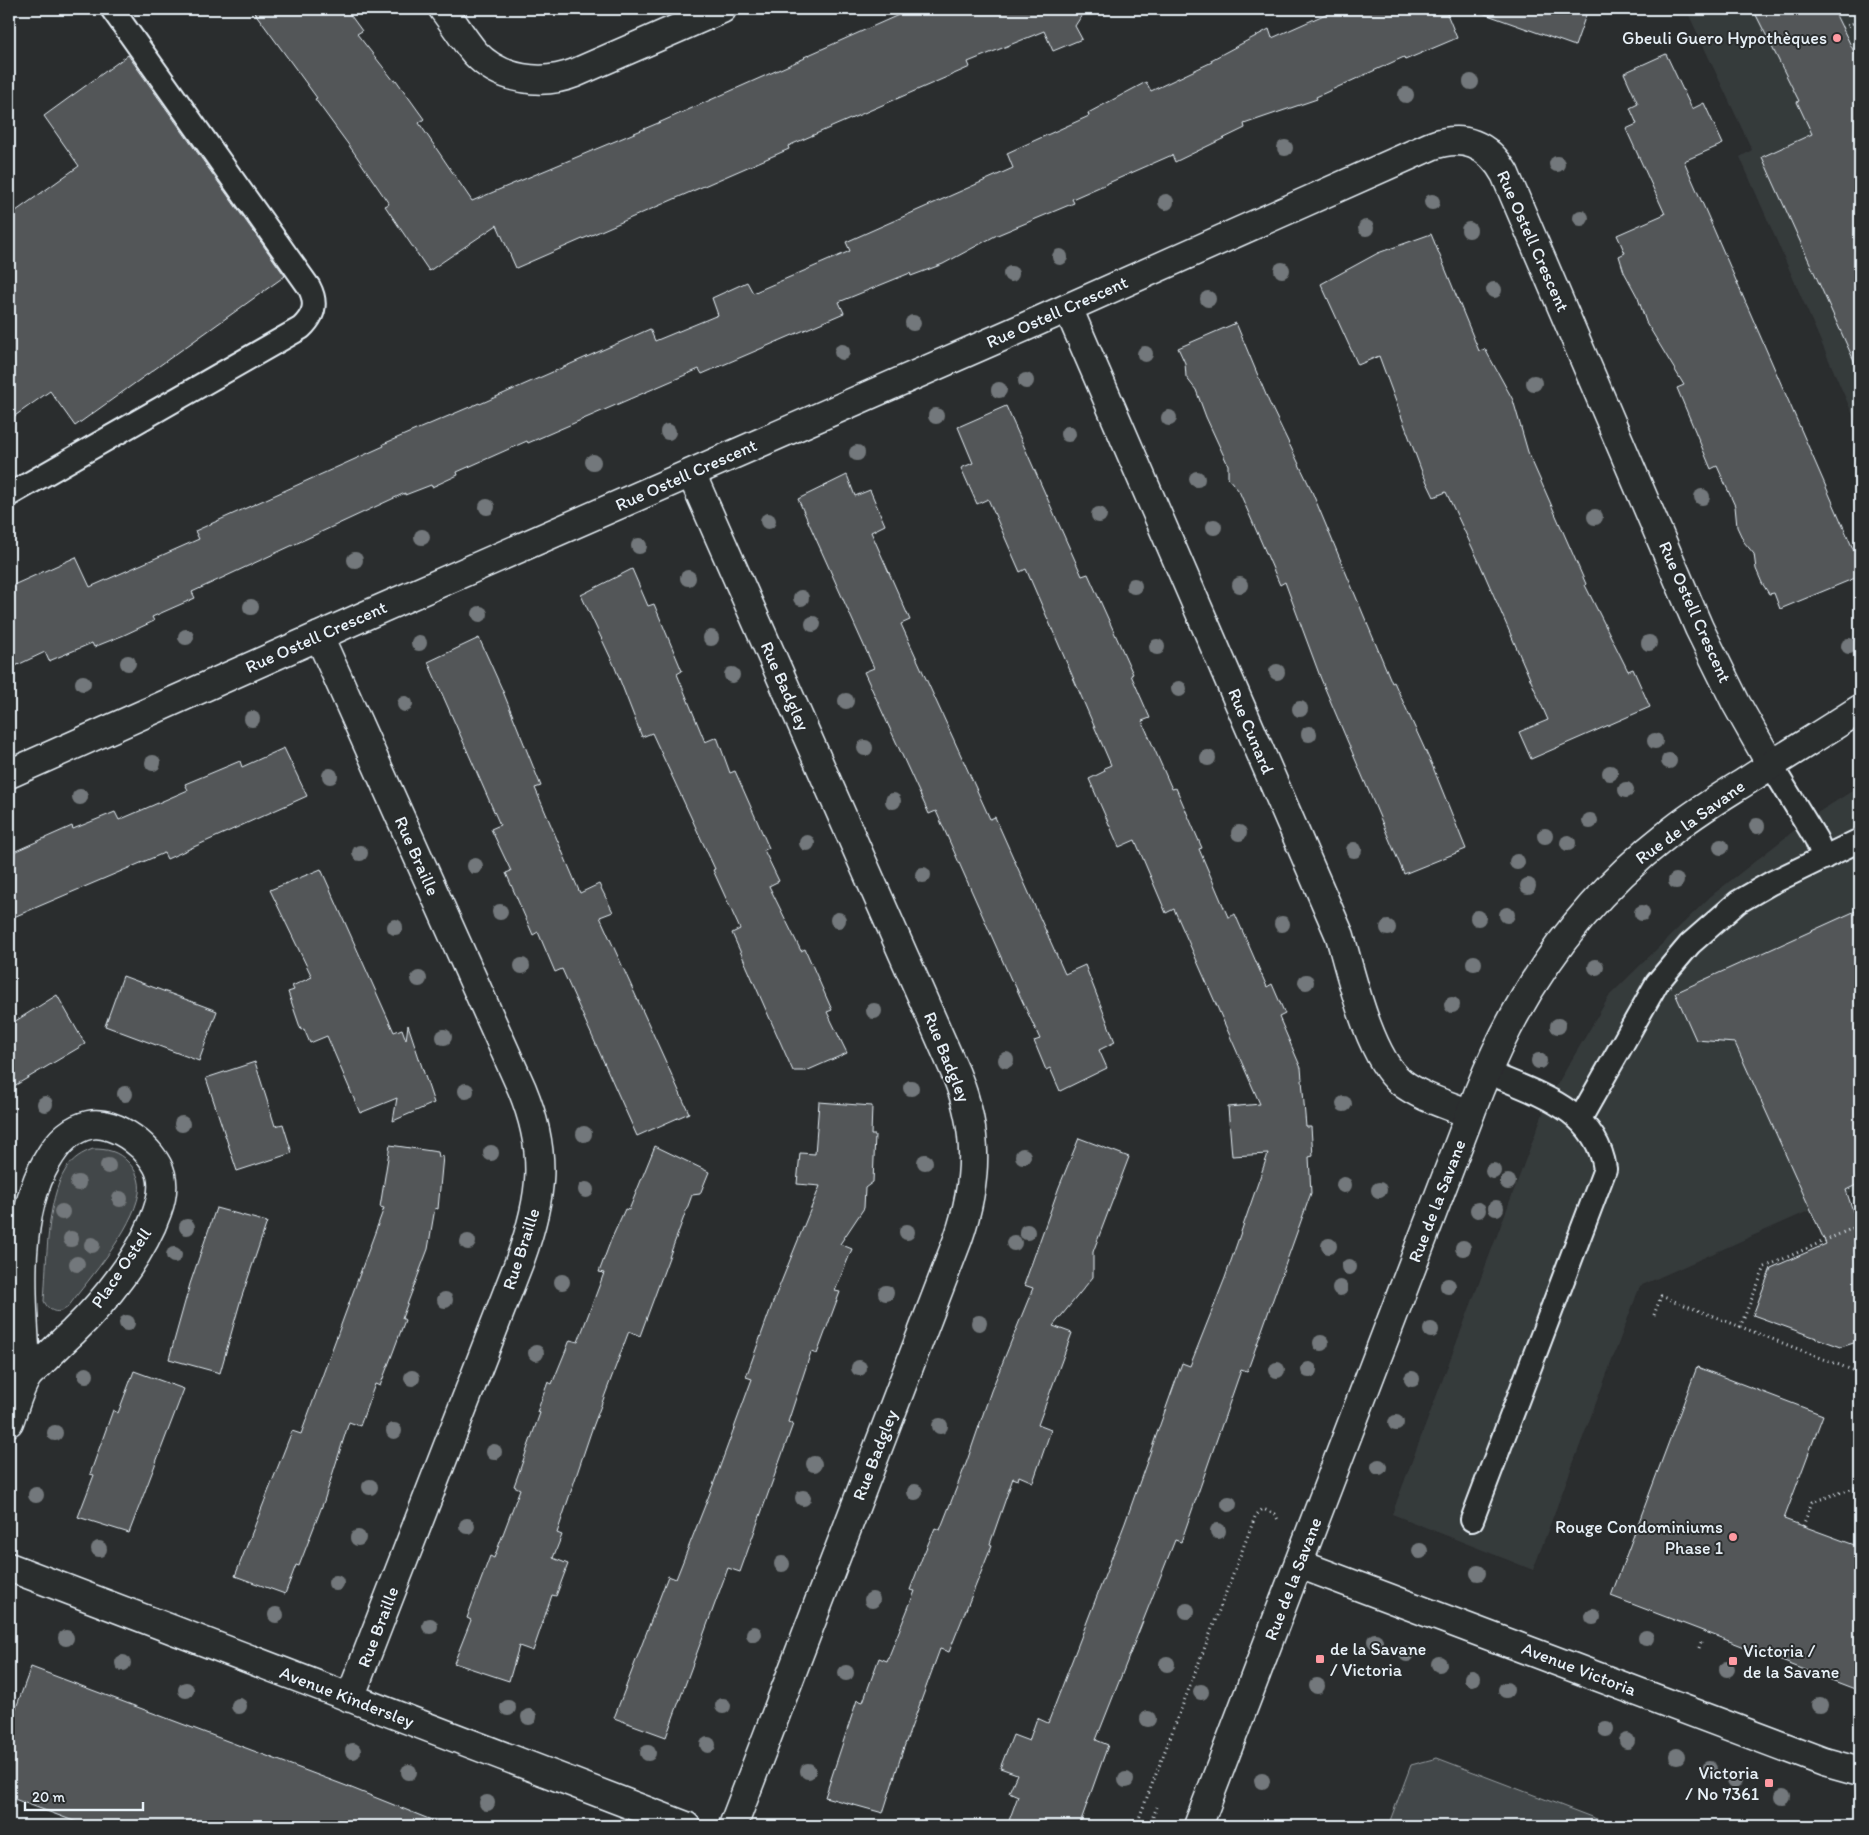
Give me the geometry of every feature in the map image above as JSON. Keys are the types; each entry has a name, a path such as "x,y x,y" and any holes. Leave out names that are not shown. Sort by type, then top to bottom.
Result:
{"street":[{"path":"443,9 467,42 485,61 507,72 535,80 560,79 722,9"},
{"name":"Rue Ostell Crescent","path":"9,774 1443,142 1464,142 1484,149 1493,156 1505,174 1699,628 1736,703 1771,765"},
{"name":"Rue Cunard","path":"1068,308 1340,936 1359,1003 1381,1057 1391,1072 1404,1084 1428,1097 1470,1114"},
{"name":"Rue Badgley","path":"691,473 956,1074 969,1113 974,1154 971,1195 958,1239 733,1826"},
{"name":"Rue Braille","path":"319,636 530,1108 540,1166 532,1226 350,1698"},
{"name":"Rue de la Savane","path":"1198,1826 1470,1114 1517,1008 1560,942 1630,866 1668,834 1771,765 1860,710"},
{"name":"Place Ostell","path":"9,1422 27,1376 82,1323 106,1296 130,1263 150,1228 157,1211 162,1187 157,1162 148,1151 119,1130 104,1125 90,1125 66,1137 46,1163 32,1198 23,1253 22,1298 27,1376"},
{"name":"Avenue Victoria","path":"1299,1564 1824,1762 1860,1772"},
{"name":"Avenue Kindersley","path":"9,1567 686,1826"}],"lane":[{"path":"9,495 301,328 311,317 314,310 313,295 308,287 112,9"},
{"path":"1771,765 1816,839 1824,858"},
{"path":"1580,1119 1657,983 1690,944 1738,902 1771,883 1860,840"},
{"path":"1472,1520 1605,1169 1599,1144 1580,1119 1538,1094 1487,1072"}],"path":[{"path":"1843,28 1860,20"},
{"path":"1740,1327 1765,1267 1860,1224"},
{"path":"1654,1315 1661,1296 1860,1374"},
{"path":"1804,1526 1812,1502 1860,1486"},
{"path":"1136,1826 1255,1517 1263,1509 1274,1514"},
{"path":"1699,1648 1702,1640"},
{"path":"1149,1826 1157,1808"}],"shaded area":[{"path":"1686,9 1860,9 1860,431 1740,157 1752,150"},
{"path":"1860,786 1860,1188 1640,1286 1533,1570 1392,1514 1548,1100 1610,995 1711,896 1814,815"},
{"path":"93,1149 112,1151 124,1158 131,1165 137,1176 139,1193 135,1208 120,1238 68,1307 57,1312 48,1308 44,1301 51,1214 59,1182 66,1169 78,1156"},
{"path":"1437,1758 1615,1826 1388,1826 1411,1765"}],"building":[{"path":"252,9 346,9 362,31 357,34 394,81 396,80 424,119 419,123 472,201 663,121 912,9 1096,10 1082,15 1075,26 1082,39 1053,51 1044,31 968,62 970,67 788,146 789,149 516,268 497,225 429,271 385,206 389,204 315,99 317,98"},
{"path":"1337,9 1445,9 1457,38 1405,60 1404,57 1316,97 1317,99 1244,124 1245,128 1175,162 1172,155 1072,199 1074,203 995,236 943,264 911,276 910,273 839,302 844,313 702,374 699,369 528,443 527,441 457,472 458,475 432,487 431,485 405,495 405,493 192,592 195,598 152,617 154,621 124,635 94,647 92,643 49,661 45,652 9,669 9,587 76,557 90,587 199,539 195,531 384,446 383,444 480,404 650,329 655,341 718,315 712,298 747,282 753,293 850,251 846,242 1013,168 1007,153 1089,116 1088,113 1146,82 1151,91 1212,62 1211,60 1269,29 1272,38"},
{"path":"1482,9 1588,9 1575,46 1482,13"},
{"path":"1753,9 1833,9 1860,64 1860,374 1762,157 1812,134 1797,102 1799,101"},
{"path":"1666,54 1692,109 1704,103 1723,144 1684,161 1860,565 1860,576 1780,609 1774,593 1769,594 1762,583 1756,569 1754,554 1744,542 1737,527 1735,506 1717,466 1711,469 1677,388 1684,385 1646,322 1638,298 1624,272 1619,256 1625,253 1617,235 1665,214 1626,129 1637,124 1630,108 1638,104 1624,73"},
{"path":"128,55 285,276 75,426 50,391 9,420 9,216 79,166 44,116"},
{"path":"1431,234 1479,351 1485,349 1513,400 1528,452 1585,585 1628,671 1633,669 1650,707 1531,759 1519,732 1548,720 1480,564 1446,492 1434,497 1422,472 1379,356 1358,365 1321,284 1378,253"},
{"path":"1236,323 1269,402 1310,487 1392,683 1394,682 1432,765 1466,849 1404,874 1321,679 1285,582 1280,585 1239,491 1228,478 1228,465 1196,390 1186,377 1185,363 1178,348"},
{"path":"1006,406 1082,576 1088,574 1133,674 1131,675 1150,718 1142,721 1172,789 1176,788 1202,848 1199,849 1228,917 1235,914 1267,987 1272,984 1285,1014 1279,1017 1301,1068 1306,1127 1311,1127 1313,1156 1309,1157 1311,1193 1247,1372 1241,1370 1181,1542 1175,1540 1096,1740 1108,1745 1079,1826 1007,1826 1018,1796 1009,1792 1017,1774 1000,1768 1013,1735 1029,1741 1037,1718 1048,1723 1125,1523 1182,1363 1190,1366 1225,1278 1268,1154 1232,1156 1228,1107 1260,1104 1174,909 1166,913 1135,840 1119,847 1089,779 1105,771 1104,768 1111,765 1026,569 1020,572 988,499 977,504 961,468 973,463 958,427"},
{"path":"847,475 855,496 870,490 885,525 871,532 910,620 901,624 990,819 995,817 1065,974 1085,965 1115,1042 1099,1050 1107,1068 1060,1091 1050,1068 1046,1070 1034,1041 1040,1039 1012,982 936,811 929,814 864,672 874,668 798,499"},
{"path":"632,569 648,606 654,604 682,671 677,674 705,742 717,737 730,773 735,771 769,848 764,850 779,881 769,886 801,951 805,949 832,1010 827,1012 847,1053 806,1071 793,1071 732,933 740,929 713,870 715,869 652,733 642,737 614,665 581,595"},
{"path":"479,638 502,689 541,786 535,788 580,893 599,884 613,912 600,917 689,1113 637,1136 562,969 555,972 538,932 533,935 506,873 511,871 491,829 500,825 428,662"},
{"path":"284,748 307,796 167,859 164,853 9,919 9,854 72,826 73,829 115,812 119,820 188,790 185,784 240,761 242,767"},
{"path":"321,869 394,1032 402,1029 406,1040 408,1025 434,1103 393,1121 397,1098 360,1113 327,1036 310,1043 304,1029 301,1030 288,992 294,990 292,986 312,977 270,890"},
{"path":"1860,909 1860,1183 1846,1190 1860,1232 1860,1341 1841,1347 1753,1315 1771,1268 1826,1244 1735,1043 1696,1040 1675,993"},
{"path":"123,976 217,1011 199,1061 105,1026"},
{"path":"57,995 85,1044 9,1089 9,1025"},
{"path":"255,1062 275,1126 283,1124 292,1153 237,1171 206,1078"},
{"path":"819,1102 872,1106 871,1135 875,1135 873,1182 865,1188 864,1208 840,1244 852,1249 835,1291 840,1292 817,1354 811,1352 788,1422 793,1424 740,1572 728,1568 666,1737 614,1718 668,1576 676,1579 715,1480 752,1379 746,1377 773,1302 820,1186 797,1184 800,1153 815,1154"},
{"path":"1079,1138 1129,1157 1093,1252 1093,1277 1053,1326 1072,1333 1038,1425 1051,1430 1033,1482 1019,1476 1018,1480 1013,1478 990,1544 992,1545 949,1652 940,1649 903,1750 883,1813 825,1797 857,1700 863,1702 879,1658 887,1661 915,1591 910,1590 922,1558 935,1528 940,1530 967,1461 991,1391 1033,1288 1024,1285 1059,1187"},
{"path":"390,1145 438,1152 439,1157 443,1156 438,1209 435,1208 428,1249 402,1318 405,1320 380,1386 375,1384 360,1426 349,1422 324,1501 299,1566 296,1565 285,1594 235,1576 292,1431 301,1434 384,1208 380,1207"},
{"path":"655,1146 709,1172 700,1194 692,1195 640,1336 629,1331 591,1432 557,1533 562,1535 553,1558 568,1564 556,1596 552,1595 533,1651 519,1646 509,1681 454,1663 471,1620 467,1618 490,1556 494,1558 520,1489 514,1486 540,1413 537,1412 548,1382 552,1384 570,1340 578,1342 604,1273 599,1272 611,1240 625,1209 629,1210"},
{"path":"216,1208 267,1222 241,1299 220,1373 169,1359 190,1284"},
{"name":"Rouge Condominiums Phase 1","path":"1697,1367 1823,1415 1784,1519 1860,1547 1860,1691 1611,1596"},
{"path":"134,1371 184,1389 129,1533 78,1517 94,1475 90,1474 113,1410 118,1413"},
{"path":"31,1667 344,1785 444,1825 87,1826 9,1797 9,1727"}],"place":[{"name":"Gbeuli Guero Hypothèques","path":"1837,38"},
{"name":"Rouge Condominiums Phase 1","path":"1733,1537"},
{"name":"de la Savane / Victoria","path":"1320,1659"},
{"name":"Victoria / de la Savane","path":"1733,1661"},
{"name":"Victoria / No 7361","path":"1769,1783"}]}
